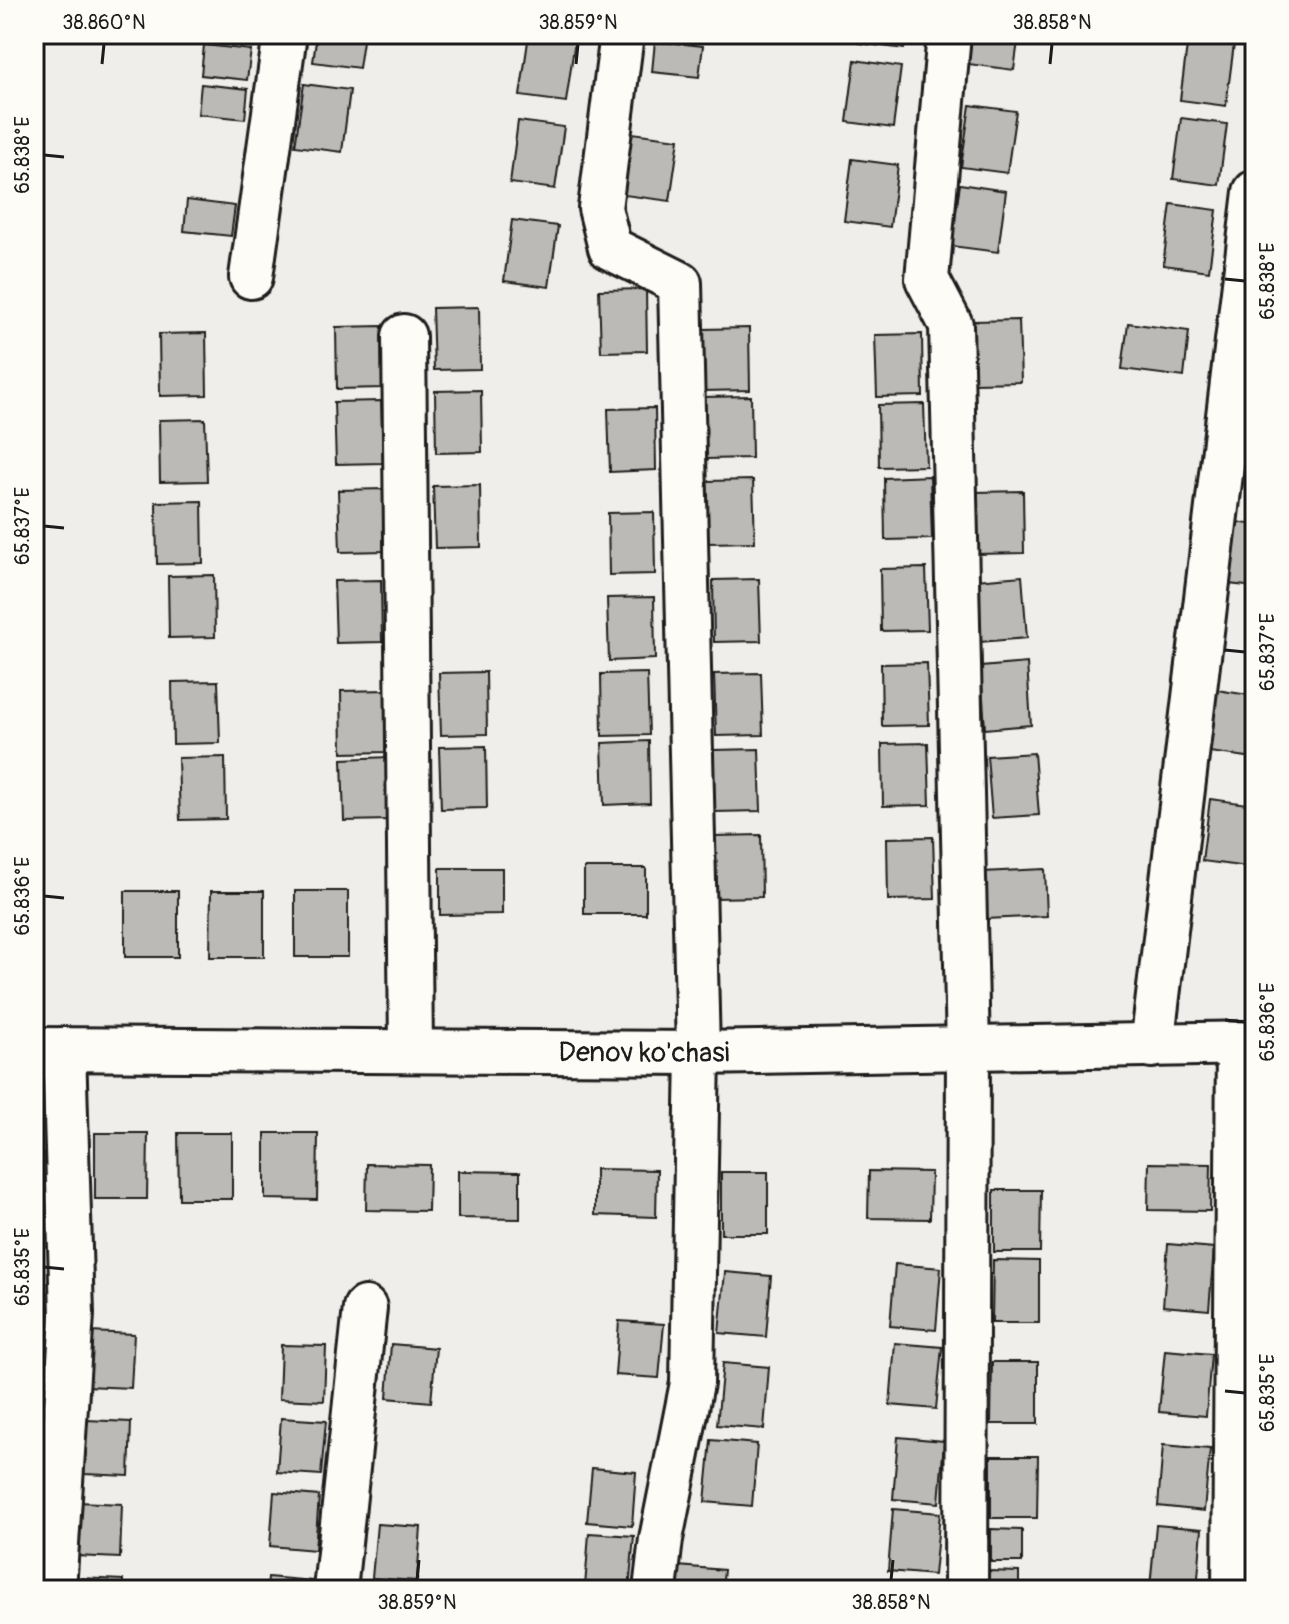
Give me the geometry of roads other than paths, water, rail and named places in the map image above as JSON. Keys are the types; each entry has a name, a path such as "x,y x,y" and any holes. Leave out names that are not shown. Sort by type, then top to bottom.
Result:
{"street":[{"path":"251,277 285,34"},
{"path":"622,34 600,208 610,248 680,283 698,1053 692,1383 661,1539 655,1590"},
{"path":"949,34 927,279 951,325 968,1049 966,1590"},
{"path":"1152,1046 1255,192"},
{"path":"404,336 411,1050"},
{"path":"1234,1590 1246,1044"},
{"name":"Denov ko'chasi","path":"49,1049 698,1053 1246,1044"},
{"path":"49,1049 72,1314 54,1590"},
{"path":"335,1590 365,1308"}]}
